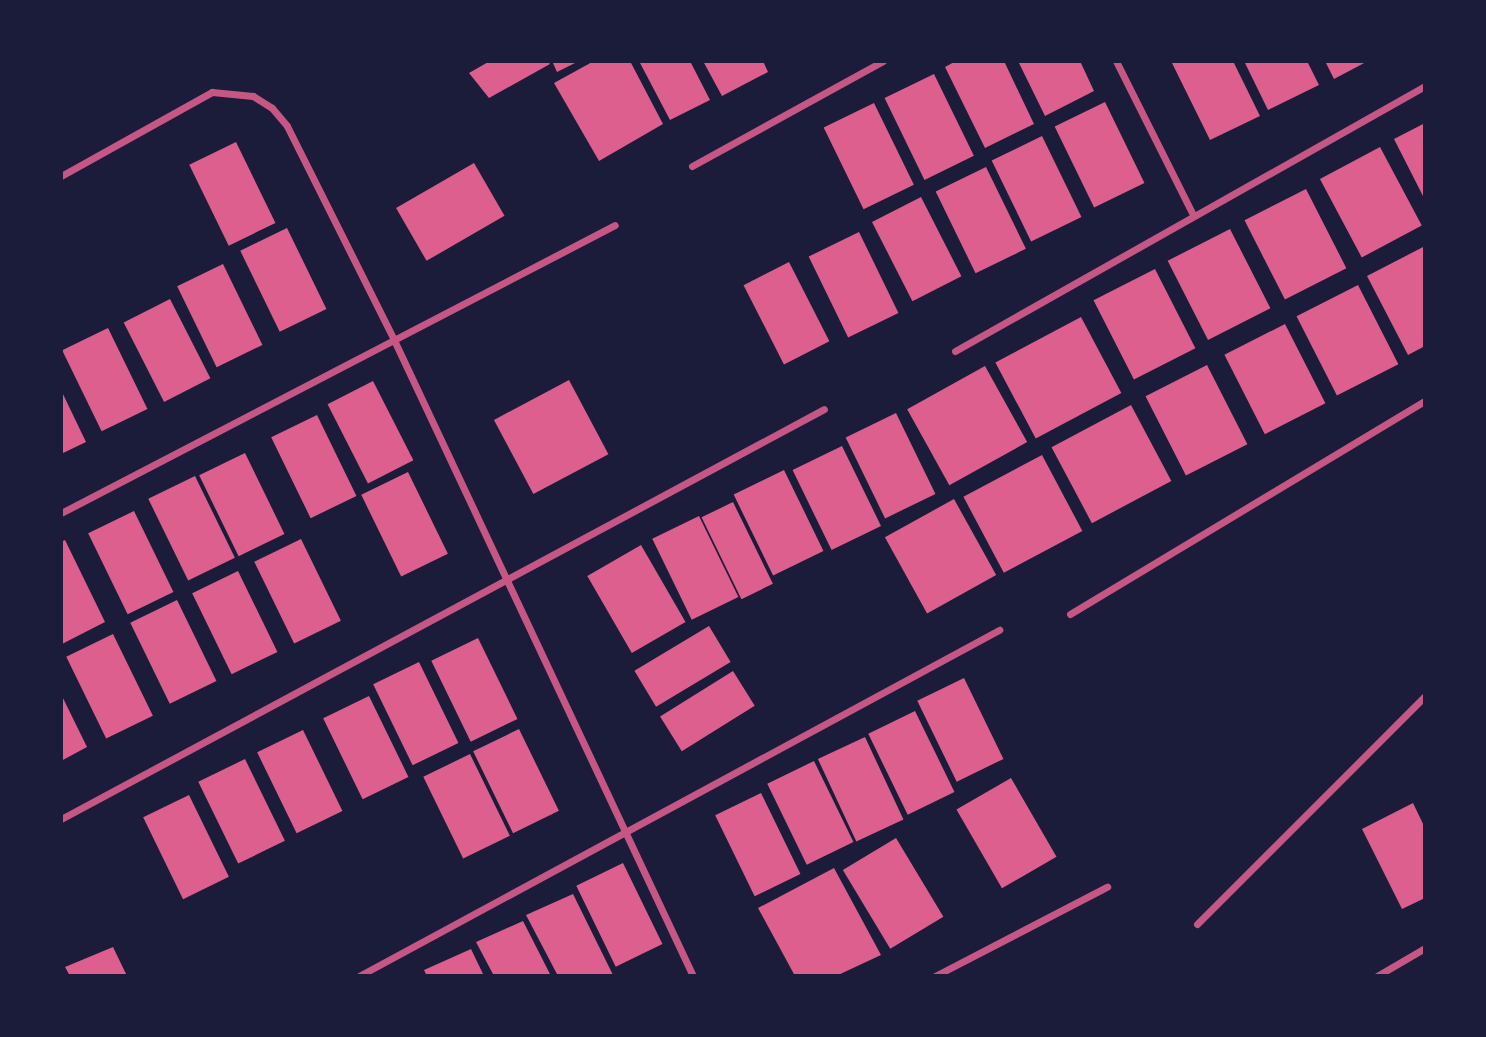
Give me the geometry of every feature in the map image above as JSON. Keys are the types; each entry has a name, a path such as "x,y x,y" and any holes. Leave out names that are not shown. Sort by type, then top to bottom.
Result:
{"street":[{"path":"692,166 883,61"},
{"path":"1116,61 1193,215"},
{"path":"955,351 1425,86"},
{"path":"61,176 212,92 253,96 272,108 287,126 394,340 693,976"},
{"path":"61,513 614,225"},
{"path":"1070,614 1425,401"},
{"path":"61,819 824,409"},
{"path":"359,976 999,630"},
{"path":"1197,924 1425,696"},
{"path":"935,976 1107,887"},
{"path":"1377,976 1425,948"}],"building":[{"path":"490,61 548,61 550,64 489,98 469,73"},
{"path":"552,61 579,61 557,72"},
{"path":"594,61 630,61 663,124 599,161 554,83"},
{"path":"639,61 690,61 710,100 670,120"},
{"path":"703,61 763,61 768,72 722,96"},
{"path":"956,61 1004,61 1034,124 985,148 945,67"},
{"path":"1018,61 1080,61 1094,91 1045,116"},
{"path":"1171,61 1233,61 1260,116 1210,140"},
{"path":"1244,61 1307,61 1319,85 1268,110"},
{"path":"1325,61 1368,61 1334,79"},
{"path":"934,74 974,156 924,180 885,98"},
{"path":"1105,102 1144,183 1094,207 1055,127"},
{"path":"874,103 914,185 864,209 824,128"},
{"path":"1425,123 1425,200 1394,139"},
{"path":"1042,136 1081,217 1031,241 992,161"},
{"path":"236,142 275,223 229,246 189,165"},
{"path":"1380,147 1422,226 1362,258 1320,179"},
{"path":"474,163 504,216 427,261 396,208"},
{"path":"986,167 1026,249 976,273 936,192"},
{"path":"1306,189 1346,268 1285,300 1245,220"},
{"path":"921,197 961,276 912,301 872,222"},
{"path":"287,228 326,309 280,332 240,251"},
{"path":"1230,229 1270,308 1208,340 1168,261"},
{"path":"859,232 898,313 848,337 809,257"},
{"path":"1425,246 1425,346 1408,355 1367,276"},
{"path":"789,262 829,341 784,364 744,285"},
{"path":"223,264 262,345 217,367 177,286"},
{"path":"1155,269 1195,348 1134,380 1094,300"},
{"path":"1358,285 1398,364 1337,396 1297,316"},
{"path":"170,299 210,378 164,402 124,323"},
{"path":"1081,317 1121,393 1036,438 995,363"},
{"path":"1285,324 1325,403 1265,434 1224,355"},
{"path":"108,328 147,409 102,431 62,350"},
{"path":"1207,365 1247,444 1186,476 1146,396"},
{"path":"985,366 1027,442 949,485 907,409"},
{"path":"569,380 608,454 533,494 494,420"},
{"path":"373,381 413,460 368,483 328,404"},
{"path":"61,390 86,442 61,454"},
{"path":"1131,405 1171,481 1092,523 1052,447"},
{"path":"896,413 935,494 885,518 846,438"},
{"path":"317,415 356,496 311,518 271,437"},
{"path":"842,446 881,526 832,550 793,470"},
{"path":"245,453 284,534 239,556 199,475"},
{"path":"1042,455 1082,531 1004,573 963,497"},
{"path":"784,470 823,551 773,575 734,495"},
{"path":"408,472 448,554 401,577 361,495"},
{"path":"195,476 235,558 188,581 148,499"},
{"path":"954,499 996,575 927,613 885,537"},
{"path":"733,502 773,584 741,599 702,517"},
{"path":"134,511 173,592 128,614 88,533"},
{"path":"699,516 738,597 692,620 652,539"},
{"path":"301,539 341,621 294,644 254,562"},
{"path":"65,540 105,622 62,644 61,542"},
{"path":"641,545 686,622 632,653 587,576"},
{"path":"238,571 277,652 232,674 192,593"},
{"path":"177,600 216,681 170,704 130,623"},
{"path":"709,626 731,662 656,707 634,671"},
{"path":"113,634 153,716 106,739 66,657"},
{"path":"478,638 517,719 471,742 431,661"},
{"path":"419,662 458,743 413,765 373,684"},
{"path":"733,671 755,706 682,751 660,717"},
{"path":"964,678 1003,759 957,782 917,701"},
{"path":"61,694 87,747 61,761"},
{"path":"369,696 408,777 363,799 323,718"},
{"path":"915,711 954,792 908,815 868,734"},
{"path":"519,729 559,811 513,833 473,751"},
{"path":"303,730 342,811 297,833 257,752"},
{"path":"865,737 903,819 856,841 818,759"},
{"path":"470,754 510,836 463,859 423,777"},
{"path":"245,759 285,841 238,864 198,782"},
{"path":"814,761 853,842 807,865 767,784"},
{"path":"1011,778 1056,857 1002,888 956,810"},
{"path":"761,793 800,874 755,896 715,815"},
{"path":"189,795 229,877 183,899 143,817"},
{"path":"1413,803 1425,828 1425,898 1402,909 1362,829"},
{"path":"896,838 943,917 890,949 843,870"},
{"path":"623,863 662,944 616,967 576,886"},
{"path":"834,868 881,955 836,976 795,976 758,908"},
{"path":"573,894 612,976 558,976 526,915"},
{"path":"523,921 551,976 494,976 476,942"},
{"path":"113,947 127,976 70,976 65,967"},
{"path":"471,949 484,976 427,976 424,970"}]}
